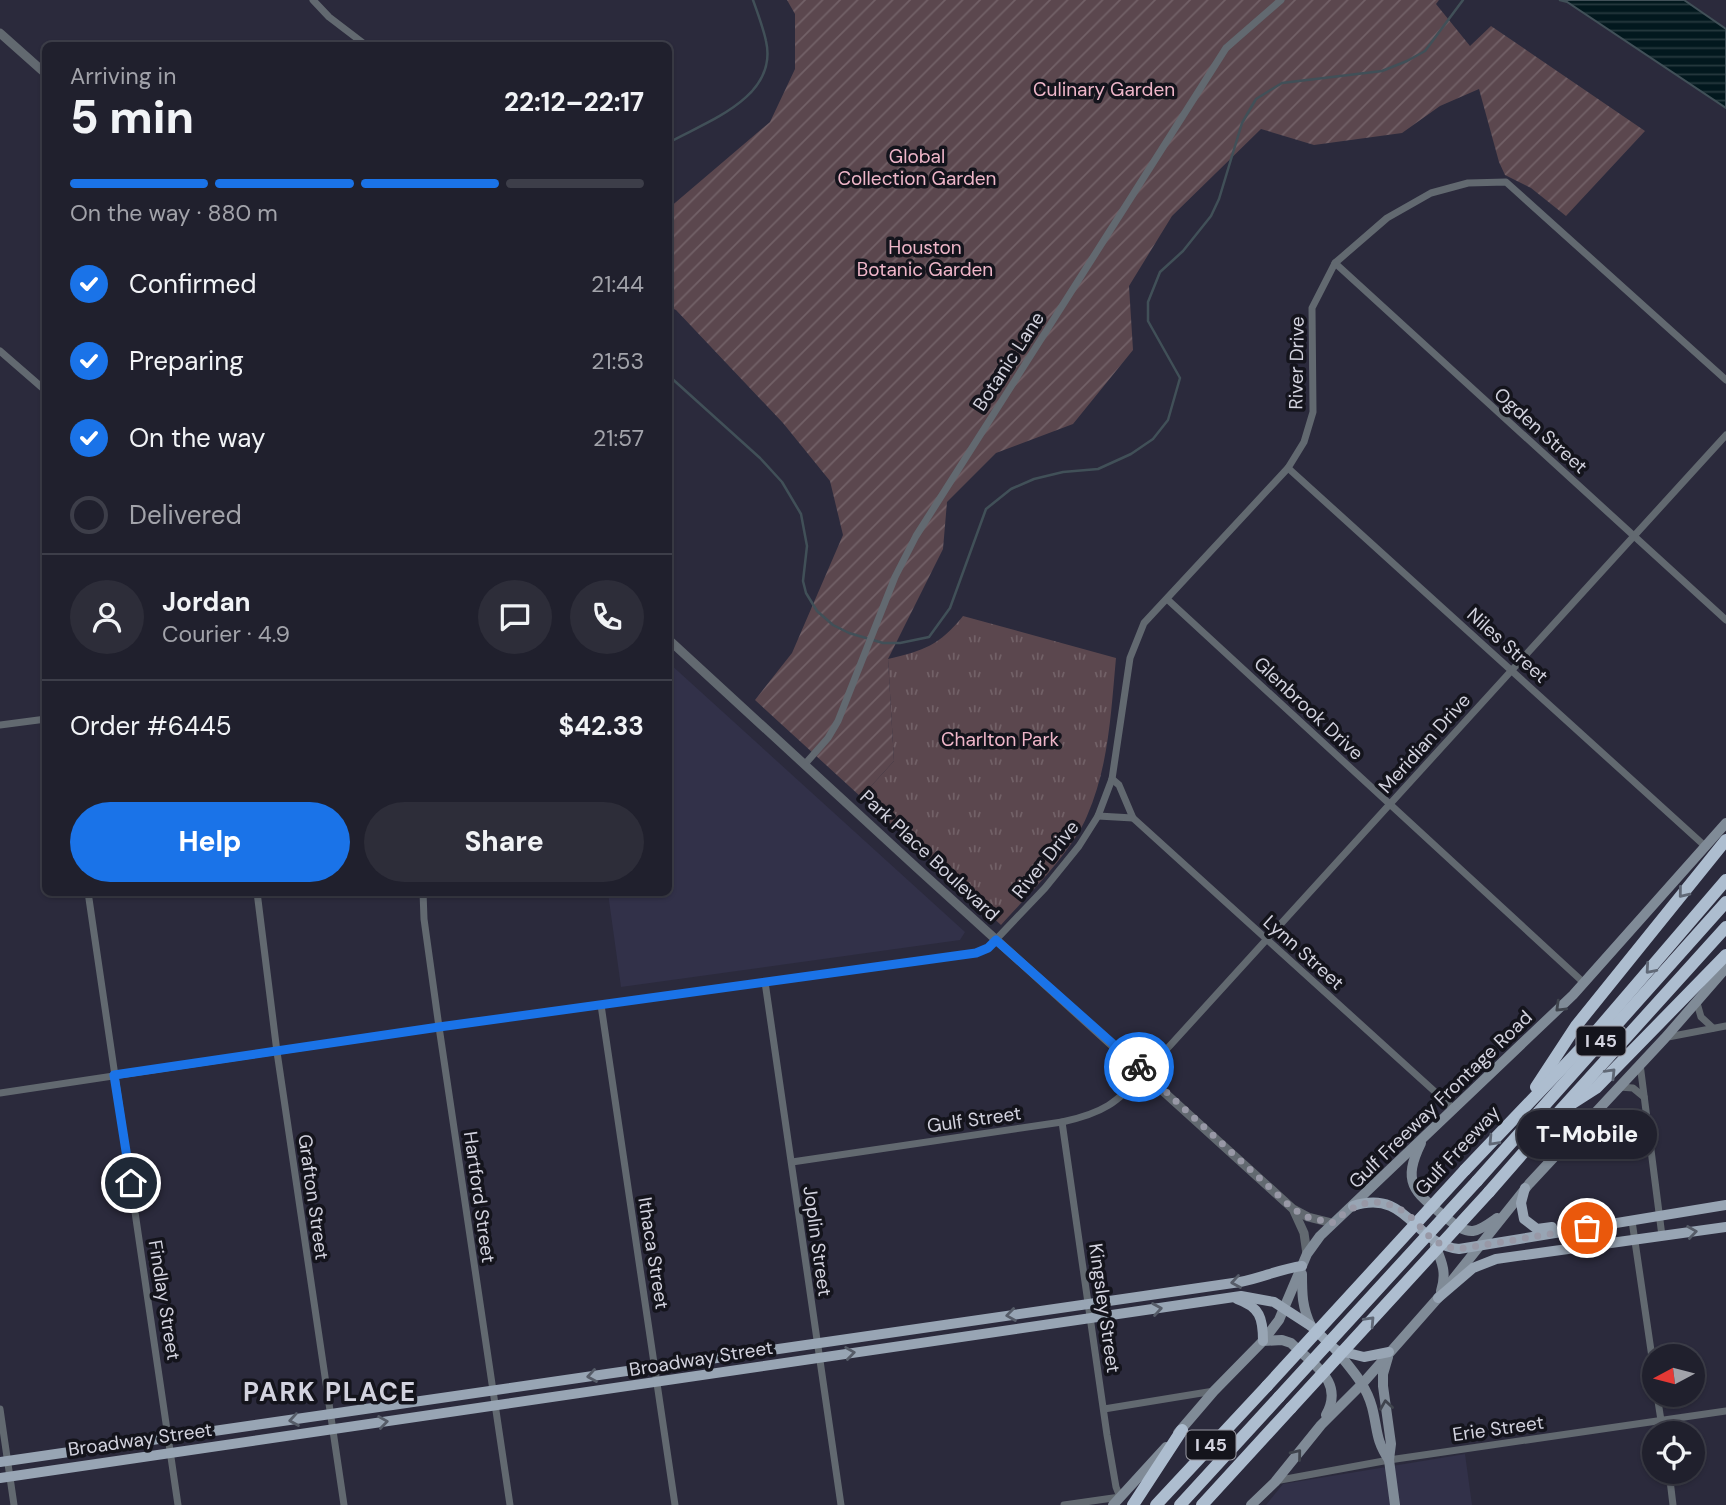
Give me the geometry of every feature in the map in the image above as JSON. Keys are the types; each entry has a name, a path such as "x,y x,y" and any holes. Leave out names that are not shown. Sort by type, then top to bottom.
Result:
{"highway":[{"path":"1520,1111 1576,1026 1726,840"},
{"name":"Gulf Freeway","path":"1156,1505 1587,1042 1726,880"},
{"name":"Gulf Freeway","path":"1180,1505 1726,902"},
{"name":"I 45","path":"1202,1505 1489,1192 1726,927"},
{"path":"1557,1114 1596,1088 1726,955"},
{"path":"1133,1505 1182,1430"}],"main road":[{"name":"Gulf Freeway Frontage Road","path":"1117,1501 1214,1391 1263,1341 1285,1309 1307,1254 1332,1223 1573,995 1726,823"},
{"path":"1251,1505 1275,1482 1321,1425 1363,1383 1438,1298 1525,1188 1698,1003 1726,968"},
{"path":"1425,1136 1411,1168 1412,1180 1422,1199 1459,1227 1469,1231 1482,1228 1502,1215"},
{"path":"1525,1188 1521,1203 1524,1219 1537,1229 1553,1227 1564,1232"},
{"path":"1353,1206 1376,1203 1403,1211 1434,1242 1445,1279 1438,1298"},
{"path":"1434,1242 1459,1249 1726,1205"},
{"path":"1438,1298 1473,1268 1496,1259 1726,1227"},
{"path":"1302,1266 1301,1296 1311,1326"},
{"name":"Broadway Street","path":"4,1462 1249,1280 1285,1268 1302,1266"},
{"name":"Broadway Street","path":"5,1477 1224,1298 1252,1297 1273,1302 1311,1326 1336,1350"},
{"path":"1224,1298 1239,1300 1253,1307 1263,1321 1263,1341 1282,1340 1291,1343 1332,1384 1334,1394 1331,1406 1321,1425"},
{"path":"988,1318 990,1333"},
{"path":"1336,1350 1364,1357 1389,1352"},
{"path":"1336,1350 1363,1383 1372,1406 1380,1446 1389,1460"},
{"path":"1389,1352 1383,1374 1395,1505"}],"street":[{"path":"313,0 329,17 362,42"},
{"name":"Botanic Lane","path":"805,764 828,738 895,577 923,524 1226,48 1281,0"},
{"path":"0,33 42,70"},
{"name":"River Drive","path":"996,940 1045,888 1079,846 1098,816 1112,779 1130,658 1144,623 1289,468 1304,442 1312,412 1312,308 1335,263 1387,218 1432,193 1468,183 1506,182 1726,380"},
{"name":"Ogden Street","path":"1335,263 1726,620"},
{"path":"0,351 42,388"},
{"name":"Meridian Drive","path":"1145,1073 1726,435"},
{"name":"Niles Street","path":"1289,468 1706,847"},
{"name":"Glenbrook Drive","path":"1167,599 1583,982"},
{"name":"Park Place Boulevard","path":"672,643 1293,1209 1307,1217 1332,1223"},
{"path":"0,725 42,720"},
{"name":"Lynn Street","path":"1112,779 1119,785 1133,818 1454,1109"},
{"path":"1098,816 1133,818"},
{"name":"Findlay Street","path":"89,896 178,1505"},
{"name":"Grafton Street","path":"258,896 277,1052 344,1505"},
{"name":"Hartford Street","path":"424,896 424,919 439,1027 510,1505"},
{"path":"0,1093 439,1027 976,953 988,948 996,940"},
{"name":"Joplin Street","path":"765,982 841,1505"},
{"path":"1698,1003 1701,1017 1713,1028"},
{"name":"Ithaca Street","path":"601,1005 675,1505"},
{"path":"1665,1038 1674,1034 1726,1026"},
{"path":"1640,1064 1662,1236"},
{"name":"Gulf Street","path":"792,1162 1062,1122 1096,1113 1111,1105 1145,1073"},
{"path":"1619,1087 1633,1087 1645,1098"},
{"name":"Kingsley Street","path":"1062,1122 1117,1501"},
{"name":"Park Place Boulevard","path":"1293,1209 1304,1233 1307,1254"},
{"path":"1632,1221 1650,1344"},
{"path":"1104,1409 1214,1391"},
{"path":"1659,1407 1661,1420"},
{"path":"0,1409 5,1477 14,1505"},
{"name":"Erie Street","path":"1275,1482 1389,1460 1726,1410"},
{"path":"1670,1484 1673,1505"},
{"path":"1064,1505 1083,1504 1106,1497 1117,1501"}],"shaded area":[{"path":"672,666 965,932 960,940 621,987 608,896 672,896"},
{"path":"1465,1454 1472,1505 1266,1505 1283,1484"}],"green space":[{"name":"Houston Botanic Garden","path":"787,0 1439,0 1436,4 1470,46 1491,26 1645,131 1566,216 1531,188 1505,175 1479,89 1440,106 1402,133 1314,145 1261,129 1172,216 1129,286 1133,350 1073,424 996,453 947,502 943,549 888,659 894,761 861,797 755,700 792,653 843,535 830,481 783,423 672,308 672,205 770,122 795,69 795,14"},
{"name":"Charlton Park","path":"963,616 1116,658 1105,758 1087,816 1060,858 1001,925 861,797 894,761 888,659 930,645 946,634"}],"water":[{"path":"1559,0 1684,0 1726,29 1726,108 1567,2"}],"waterway":[{"path":"672,141 736,106 761,78 767,61 766,41 753,0"},
{"path":"672,379 760,458 782,482 801,514 807,546 803,581 806,593 817,611 833,625 849,633 883,643 900,643 929,637 950,608 986,509 1011,489 1034,479 1063,472 1098,469 1131,454 1153,439 1168,420 1180,378 1148,321 1148,302 1160,272 1183,251 1211,216 1219,199 1242,123 1256,99 1282,83 1382,71 1407,61 1425,51 1463,0"}],"way so far":[{"path":"1139,1067 1293,1209 1307,1217 1332,1223 1353,1206 1363,1203 1388,1205 1403,1211 1434,1242 1459,1249 1587,1228"}],"place":[{"name":"T-Mobile","path":"1587,1228"}],"district":[{"name":"PARK PLACE","path":"330,1392"}],"route":[{"path":"131,1183 114,1075 976,953 988,948 996,940 1139,1067"}],"park label":[{"name":"Culinary Garden","path":"1104,89"},
{"name":"Global Collection Garden","path":"917,167"}]}
